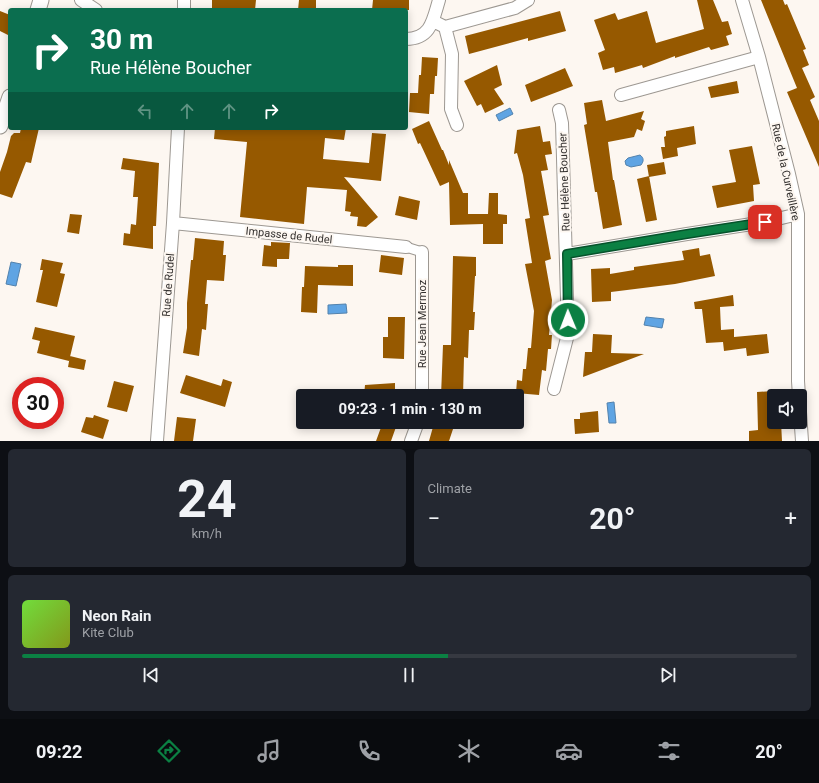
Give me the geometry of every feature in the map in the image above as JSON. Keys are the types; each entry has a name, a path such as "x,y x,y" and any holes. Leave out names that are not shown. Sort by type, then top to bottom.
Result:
{"street":[{"path":"81,0 93,8"},
{"path":"408,39 415,39 426,33 433,21 439,0"},
{"path":"433,21 445,27 515,8 528,0"},
{"name":"Rue de la Curveillère","path":"742,0 759,57 798,214 799,389"},
{"path":"445,27 452,54 451,108 457,125"},
{"path":"621,95 759,57"},
{"path":"0,126 8,103"},
{"name":"Rue Hélène Boucher","path":"554,389 568,334 567,254 562,122 559,110"},
{"name":"Rue de Rudel","path":"157,441 173,224 178,130"},
{"path":"567,254 765,222 798,214"},
{"name":"Impasse de Rudel","path":"173,224 406,248"},
{"path":"406,248 422,252"},
{"name":"Rue Jean Mermoz","path":"422,252 422,389"},
{"path":"411,441 415,429"},
{"path":"801,429 802,441"}],"water":[{"path":"510,108 513,114 499,121 496,115"},
{"path":"640,155 643,160 641,165 631,167 626,165 625,161 628,158"},
{"path":"11,262 21,264 16,286 6,284"},
{"path":"346,304 347,313 328,314 328,305"},
{"path":"646,317 664,319 662,328 644,325"},
{"path":"614,402 616,423 609,423 607,403"}],"building":[{"path":"212,0 256,0 255,8 212,8"},
{"path":"299,0 316,0 316,8 298,8"},
{"path":"373,0 409,0 409,10 408,8 372,8"},
{"path":"697,0 713,0 722,22 728,21 732,34 726,36 729,45 711,50 709,47 675,58 675,56 643,68 642,65 615,73 614,67 603,70 598,53 605,50 594,20 615,13 618,20 647,11 656,43 704,29"},
{"path":"761,0 783,0 785,5 787,4 806,49 803,50 809,65 802,68 815,97 810,100 819,121 819,167 787,92 797,88"},
{"path":"0,11 8,14 8,35 0,31"},
{"path":"560,11 566,31 528,41 528,38 469,54 465,36"},
{"path":"422,57 438,58 434,94 430,94 429,114 409,112 410,93 418,93"},
{"path":"497,65 502,85 494,89 504,104 485,113 481,104 477,106 464,81"},
{"path":"565,68 573,86 531,102 525,85"},
{"path":"737,81 739,93 711,98 708,87"},
{"path":"602,100 606,121 644,111 641,119 645,121 642,131 637,129 634,137 608,142 613,180 622,225 603,229 597,192 595,192 584,125 587,124 584,103"},
{"path":"429,121 449,165 449,160 463,193 468,193 468,214 488,214 489,193 498,193 498,214 507,215 507,224 503,224 503,244 483,244 483,224 450,225 449,182 440,186 420,143 418,144 412,129"},
{"path":"540,126 543,142 550,141 552,154 545,155 548,170 541,171 549,215 543,216 551,259 545,261 552,300 549,335 552,335 551,349 548,349 546,371 542,370 539,395 524,394 524,389 516,389 517,380 522,381 523,369 526,369 528,348 531,348 534,311 525,264 532,263 525,219 530,218 523,175 517,153 514,154 517,130"},
{"path":"694,126 696,144 677,148 678,156 663,159 661,147 665,147 664,137 666,136 666,131"},
{"path":"21,130 39,130 31,163 26,162 12,198 0,194 0,172 11,136 14,133 20,133"},
{"path":"215,130 346,130 344,140 325,138 323,159 369,163 372,133 386,134 381,181 344,177 378,217 366,227 357,226 358,217 350,216 351,212 345,211 347,190 307,187 304,224 240,217 247,142 214,139"},
{"path":"752,146 760,184 753,185 754,201 717,208 712,186 736,182 729,150"},
{"path":"123,158 159,163 156,226 153,226 153,249 123,245 124,233 130,234 131,224 136,225 138,197 133,197 135,171 121,169"},
{"path":"664,162 666,174 649,177 647,165"},
{"path":"649,176 657,220 646,222 637,179"},
{"path":"399,196 420,201 417,220 395,215"},
{"path":"70,214 82,215 79,234 67,232"},
{"path":"195,238 224,241 223,255 226,255 224,281 207,280 205,304 208,304 206,330 202,329 199,356 183,353 187,328 187,303 191,260 193,260"},
{"path":"271,242 290,243 289,259 277,259 277,267 262,266 264,245 271,246"},
{"path":"699,248 700,256 710,254 715,276 675,284 611,292 611,301 592,302 591,269 610,268 610,274 634,270 634,267 684,260 682,251"},
{"path":"381,255 404,258 402,275 379,272"},
{"path":"453,256 476,257 473,312 475,312 474,330 469,330 468,358 464,357 463,389 441,389 443,345 451,345"},
{"path":"42,259 63,263 60,273 65,274 57,307 36,302 43,270 40,270"},
{"path":"338,265 353,265 353,286 318,285 317,313 301,312 305,266 338,267"},
{"path":"733,295 734,306 720,307 721,330 734,329 734,337 767,334 769,353 747,356 746,348 724,351 723,342 706,343 702,309 695,309 694,302"},
{"path":"388,317 405,317 404,359 383,358 383,337 388,337"},
{"path":"35,327 75,336 69,361 37,353 40,341 32,339"},
{"path":"593,334 612,335 611,353 644,354 583,377 585,352 592,352"},
{"path":"70,356 86,360 84,370 68,367"},
{"path":"186,375 221,386 223,379 232,382 225,407 180,393"},
{"path":"114,381 134,386 127,412 107,407"},
{"path":"395,383 395,389 365,389 365,385"},
{"path":"767,391 767,429 781,429 782,441 749,441 749,431 758,430 757,392"},
{"path":"598,411 599,432 575,434 574,419 580,419 580,413"},
{"path":"94,415 109,420 103,439 81,432 86,417 93,418"},
{"path":"177,417 196,419 193,441 174,441"},
{"path":"380,429 395,429 391,441 376,441"},
{"path":"432,429 453,429 449,441 429,441"}],"route":[{"path":"568,320 567,254 765,222"}]}
